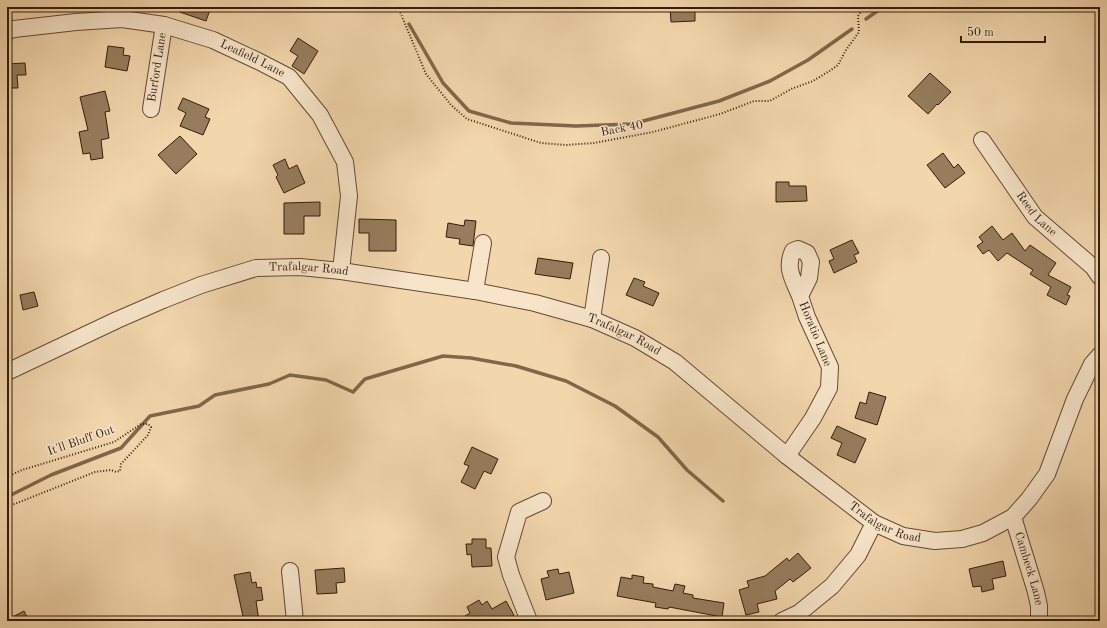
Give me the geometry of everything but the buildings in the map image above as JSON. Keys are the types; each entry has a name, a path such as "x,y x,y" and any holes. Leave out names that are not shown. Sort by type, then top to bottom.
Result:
{"street":[{"name":"Leafield Lane","path":"7,31 68,23 122,19 164,25 213,40 289,77 320,114 345,162 349,196 341,271"},
{"name":"Burford Lane","path":"151,109 164,25"},
{"name":"Reed Lane","path":"982,140 1035,217 1093,266 1100,278"},
{"path":"475,290 483,244"},
{"path":"592,319 601,258"},
{"name":"Trafalgar Road","path":"7,372 124,317 214,280 256,268 300,267 341,271 475,290 535,303 592,319 635,338 675,362 787,456 874,523 903,536 934,541 962,539 983,533 1013,517 1029,499 1047,474 1075,399 1092,364 1100,354"},
{"name":"Horatio Lane","path":"787,456 813,418 829,388 830,367 807,317 800,296"},
{"path":"529,621 506,557 519,512 543,501"},
{"name":"Cambeck Lane","path":"1013,517 1036,592 1039,606 1039,621"},
{"path":"782,621 799,613 832,586 858,554 874,523"},
{"path":"290,571 295,621"}],"path":[{"name":"Back 40","path":"398,7 426,74 450,104 467,119 541,143 566,145 594,143 653,132 720,114 754,101 770,101 838,65 846,50 859,32 858,16 864,7"},
{"name":"It'll Bluff Out","path":"7,477 22,470 114,442 141,424 148,424 151,427 148,435 121,464 120,471 116,472 111,470 95,472 7,507"}],"waterway":[{"path":"866,19 883,7"},
{"path":"409,24 443,83 469,111 511,123 576,126 632,124 719,101 770,81 808,60 852,29"},
{"path":"7,497 51,475 121,448 150,416 199,406 215,395 269,384 290,375 326,380 353,392 365,379 443,356 471,358 516,366 566,381 615,406 658,437 687,470 723,501"}]}
